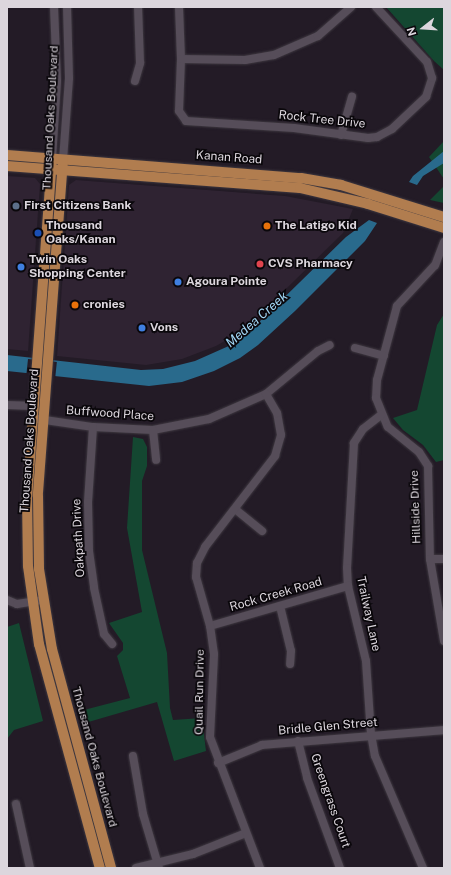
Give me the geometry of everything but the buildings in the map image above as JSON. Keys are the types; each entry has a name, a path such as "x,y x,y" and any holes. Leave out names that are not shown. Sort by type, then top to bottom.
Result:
{"main road":[{"name":"Kanan Road","path":"7,155 301,178 341,185 444,217"},
{"name":"Thousand Oaks Boulevard","path":"43,360 52,159"},
{"name":"Thousand Oaks Boulevard","path":"63,160 43,360 34,406 26,535 32,602 44,665 100,868"},
{"name":"Kanan Road","path":"7,166 300,188 353,200 444,228"},
{"name":"Thousand Oaks Boulevard","path":"41,376 43,420 37,531 42,600 52,649 111,868"}],"street":[{"name":"Thousand Oaks Boulevard","path":"52,159 57,81 54,7"},
{"name":"Thousand Oaks Boulevard","path":"63,160 69,78 67,7"},
{"path":"135,81 140,63 138,7"},
{"path":"179,7 181,59 245,60 274,55 303,45 318,36 351,7"},
{"name":"Rock Tree Drive","path":"181,59 181,117 186,122 294,128 368,138 385,134 426,97 432,78 427,62 376,7"},
{"path":"341,135 352,97"},
{"name":"Hillside Drive","path":"444,242 435,265 397,306 377,380 376,398 388,427 419,452 428,466 430,560 444,641"},
{"name":"Buffwood Place","path":"33,419 93,427 154,430 209,419 266,394 318,351 330,345"},
{"path":"355,348 384,356"},
{"name":"Quail Run Drive","path":"260,868 218,763 209,731 214,654 210,626 198,589 197,563 205,547 275,456 281,435 277,413 266,394"},
{"path":"7,405 34,406"},
{"name":"Trailway Lane","path":"382,415 362,429 354,443 347,568 348,586 366,661 371,734 380,767 423,868"},
{"name":"Oakpath Drive","path":"93,427 88,502 89,551 94,588 104,634 112,644"},
{"path":"154,430 156,460"},
{"path":"235,509 262,531"},
{"path":"430,560 444,559"},
{"name":"Rock Creek Road","path":"210,626 348,586"},
{"path":"7,600 17,604 42,600"},
{"path":"280,606 291,651 290,664"},
{"name":"Bridle Glen Street","path":"218,763 262,745 371,734 444,730"},
{"name":"Greengrass Court","path":"298,741 307,778 340,868"},
{"path":"133,756 139,798 158,865"},
{"path":"16,804 30,868"},
{"path":"136,868 158,865 193,854 246,833"}],"shaded area":[{"name":"Twin Oaks Shopping Center","path":"7,176 35,178 40,184 28,351 7,349"},
{"name":"Agoura Pointe","path":"76,180 285,196 353,209 343,233 244,330 216,346 182,359 146,365 57,356 69,185"}],"green space":[{"path":"386,7 444,7 444,70 434,61"},
{"path":"444,141 444,179 429,157"},
{"path":"444,186 444,203 430,200"},
{"path":"444,314 444,460 436,462 423,445 403,430 393,418 417,410 437,325"},
{"path":"133,437 143,439 147,447 147,466 142,481 142,550 167,653 170,708 173,720 202,718 206,751 174,761 157,702 85,723 80,711 130,698 117,656 123,650 123,643 109,623 142,612 127,528"},
{"path":"19,623 43,721 14,730 7,739 7,627"}],"water":[{"path":"444,151 444,163 423,176 417,185 409,182 413,176"},
{"path":"369,220 377,223 365,241 295,311 258,345 240,358 214,371 182,382 149,386 7,371 7,355 141,370 163,369 195,361 231,345 253,328 346,237"}],"pier":[{"path":"28,359 57,362 55,378 26,375"}],"place":[{"name":"First Citizens Bank","path":"16,206"},
{"name":"The Latigo Kid","path":"267,226"},
{"name":"Thousand Oaks/Kanan","path":"38,233"},
{"name":"CVS Pharmacy","path":"260,264"},
{"name":"Twin Oaks Shopping Center","path":"21,267"},
{"name":"Agoura Pointe","path":"178,282"},
{"name":"cronies","path":"75,305"},
{"name":"Vons","path":"142,328"}],"water label":[{"name":"Medea Creek","path":"257,320"}]}
